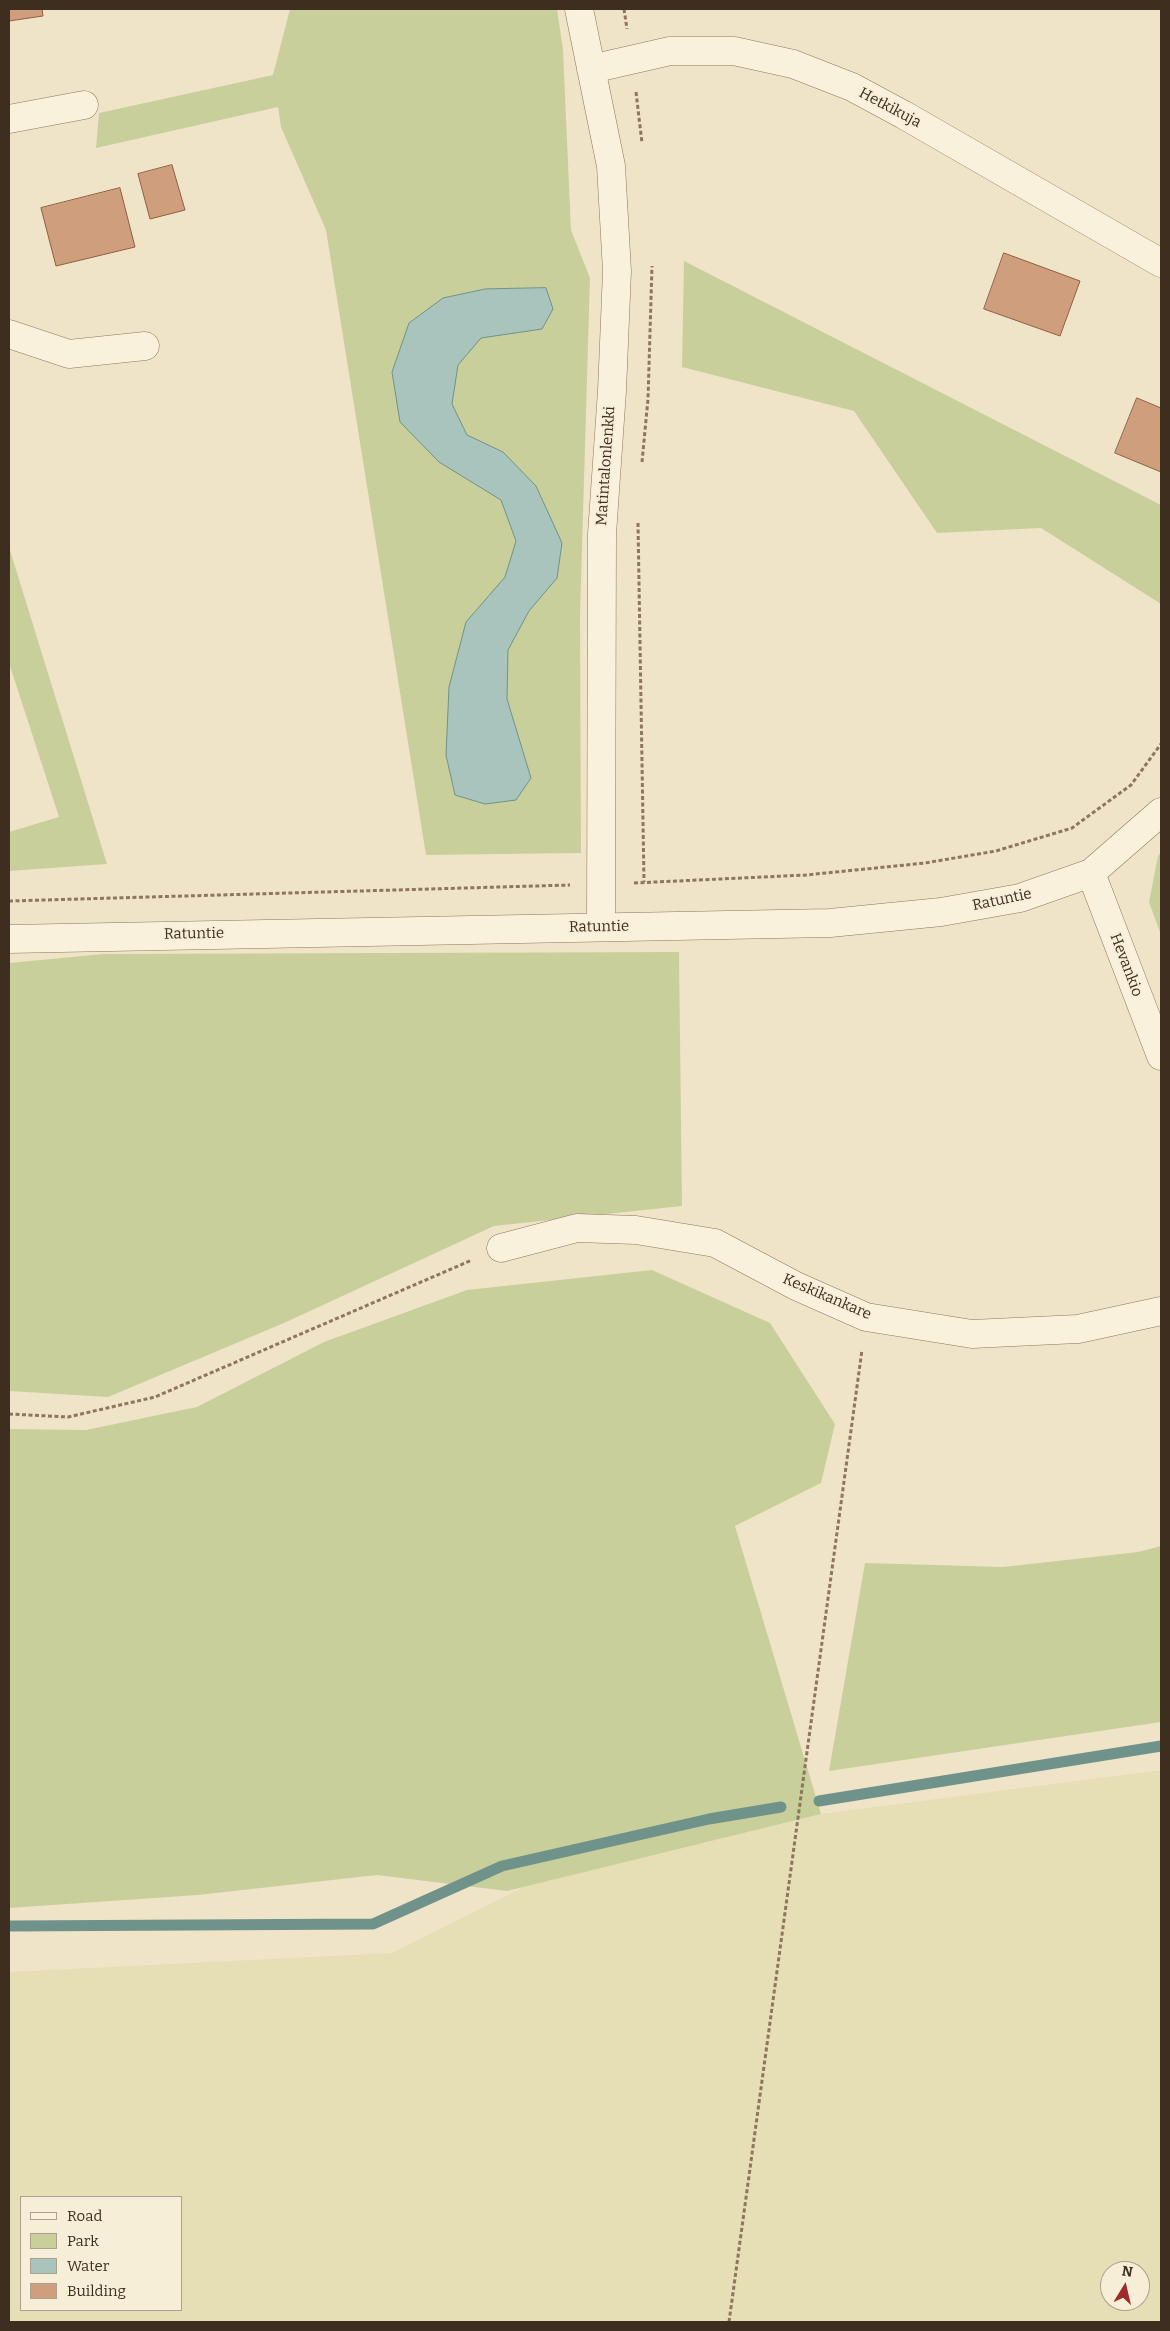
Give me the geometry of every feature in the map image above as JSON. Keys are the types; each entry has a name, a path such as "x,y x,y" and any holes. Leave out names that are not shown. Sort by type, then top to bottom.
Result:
{"street":[{"name":"Matintalonlenkki","path":"579,9 611,166 617,271 612,391 602,534 601,927"},
{"name":"Hetkikuja","path":"591,70 670,51 734,51 793,64 852,87 904,115 1161,263"},
{"path":"9,119 84,105"},
{"path":"9,334 69,354 145,346"},
{"name":"Ratuntie","path":"9,939 28,937 830,923 940,912 1020,898 1091,873 1161,812"},
{"name":"Hevankio","path":"1091,873 1161,1056"},
{"name":"Keskikankare","path":"501,1248 577,1228 636,1230 715,1243 796,1286 866,1317 972,1334 1078,1329 1161,1312"}],"path":[{"path":"9,1414 68,1418 155,1397 501,1248"},
{"path":"730,2322 866,1317"}],"shaded area":[{"path":"1161,1770 1161,2322 9,2322 9,1972 392,1953 526,1886 821,1814"}],"green space":[{"path":"290,9 557,9 563,50 571,230 590,278 580,615 581,853 426,855 326,230 281,127 278,107 96,148 99,113 273,75"},
{"path":"684,261 1161,505 1161,604 1041,528 937,533 854,411 682,367"},
{"path":"9,547 107,864 9,871 9,832 59,817 9,663"},
{"path":"1161,852 1161,935 1149,902 1158,856"},
{"path":"679,952 682,1206 494,1226 284,1323 108,1397 9,1391 9,963 104,954"},
{"path":"652,1270 770,1323 835,1424 821,1483 735,1526 821,1814 507,1891 377,1875 198,1895 9,1908 9,1429 86,1430 197,1407 324,1342 467,1290"},
{"path":"1161,1546 1161,1722 829,1771 865,1563 1003,1567 1138,1552"}],"water":[{"path":"546,288 553,309 542,329 481,338 458,365 452,404 467,435 503,452 536,486 562,543 557,578 529,611 508,650 507,699 531,778 516,800 485,804 455,795 446,755 449,687 466,622 505,577 516,541 501,500 439,462 400,422 392,372 409,323 443,298 485,289"}],"building":[{"path":"9,9 42,9 43,16 9,21"},
{"path":"172,165 185,210 150,219 138,174"},
{"path":"120,188 135,247 56,266 41,208"},
{"path":"1004,253 1080,281 1060,336 984,309"},
{"path":"1137,398 1161,408 1161,472 1115,453"}],"waterway":[{"path":"819,1801 1161,1746"},
{"path":"9,1926 373,1924 502,1866 709,1819 781,1807"}]}
